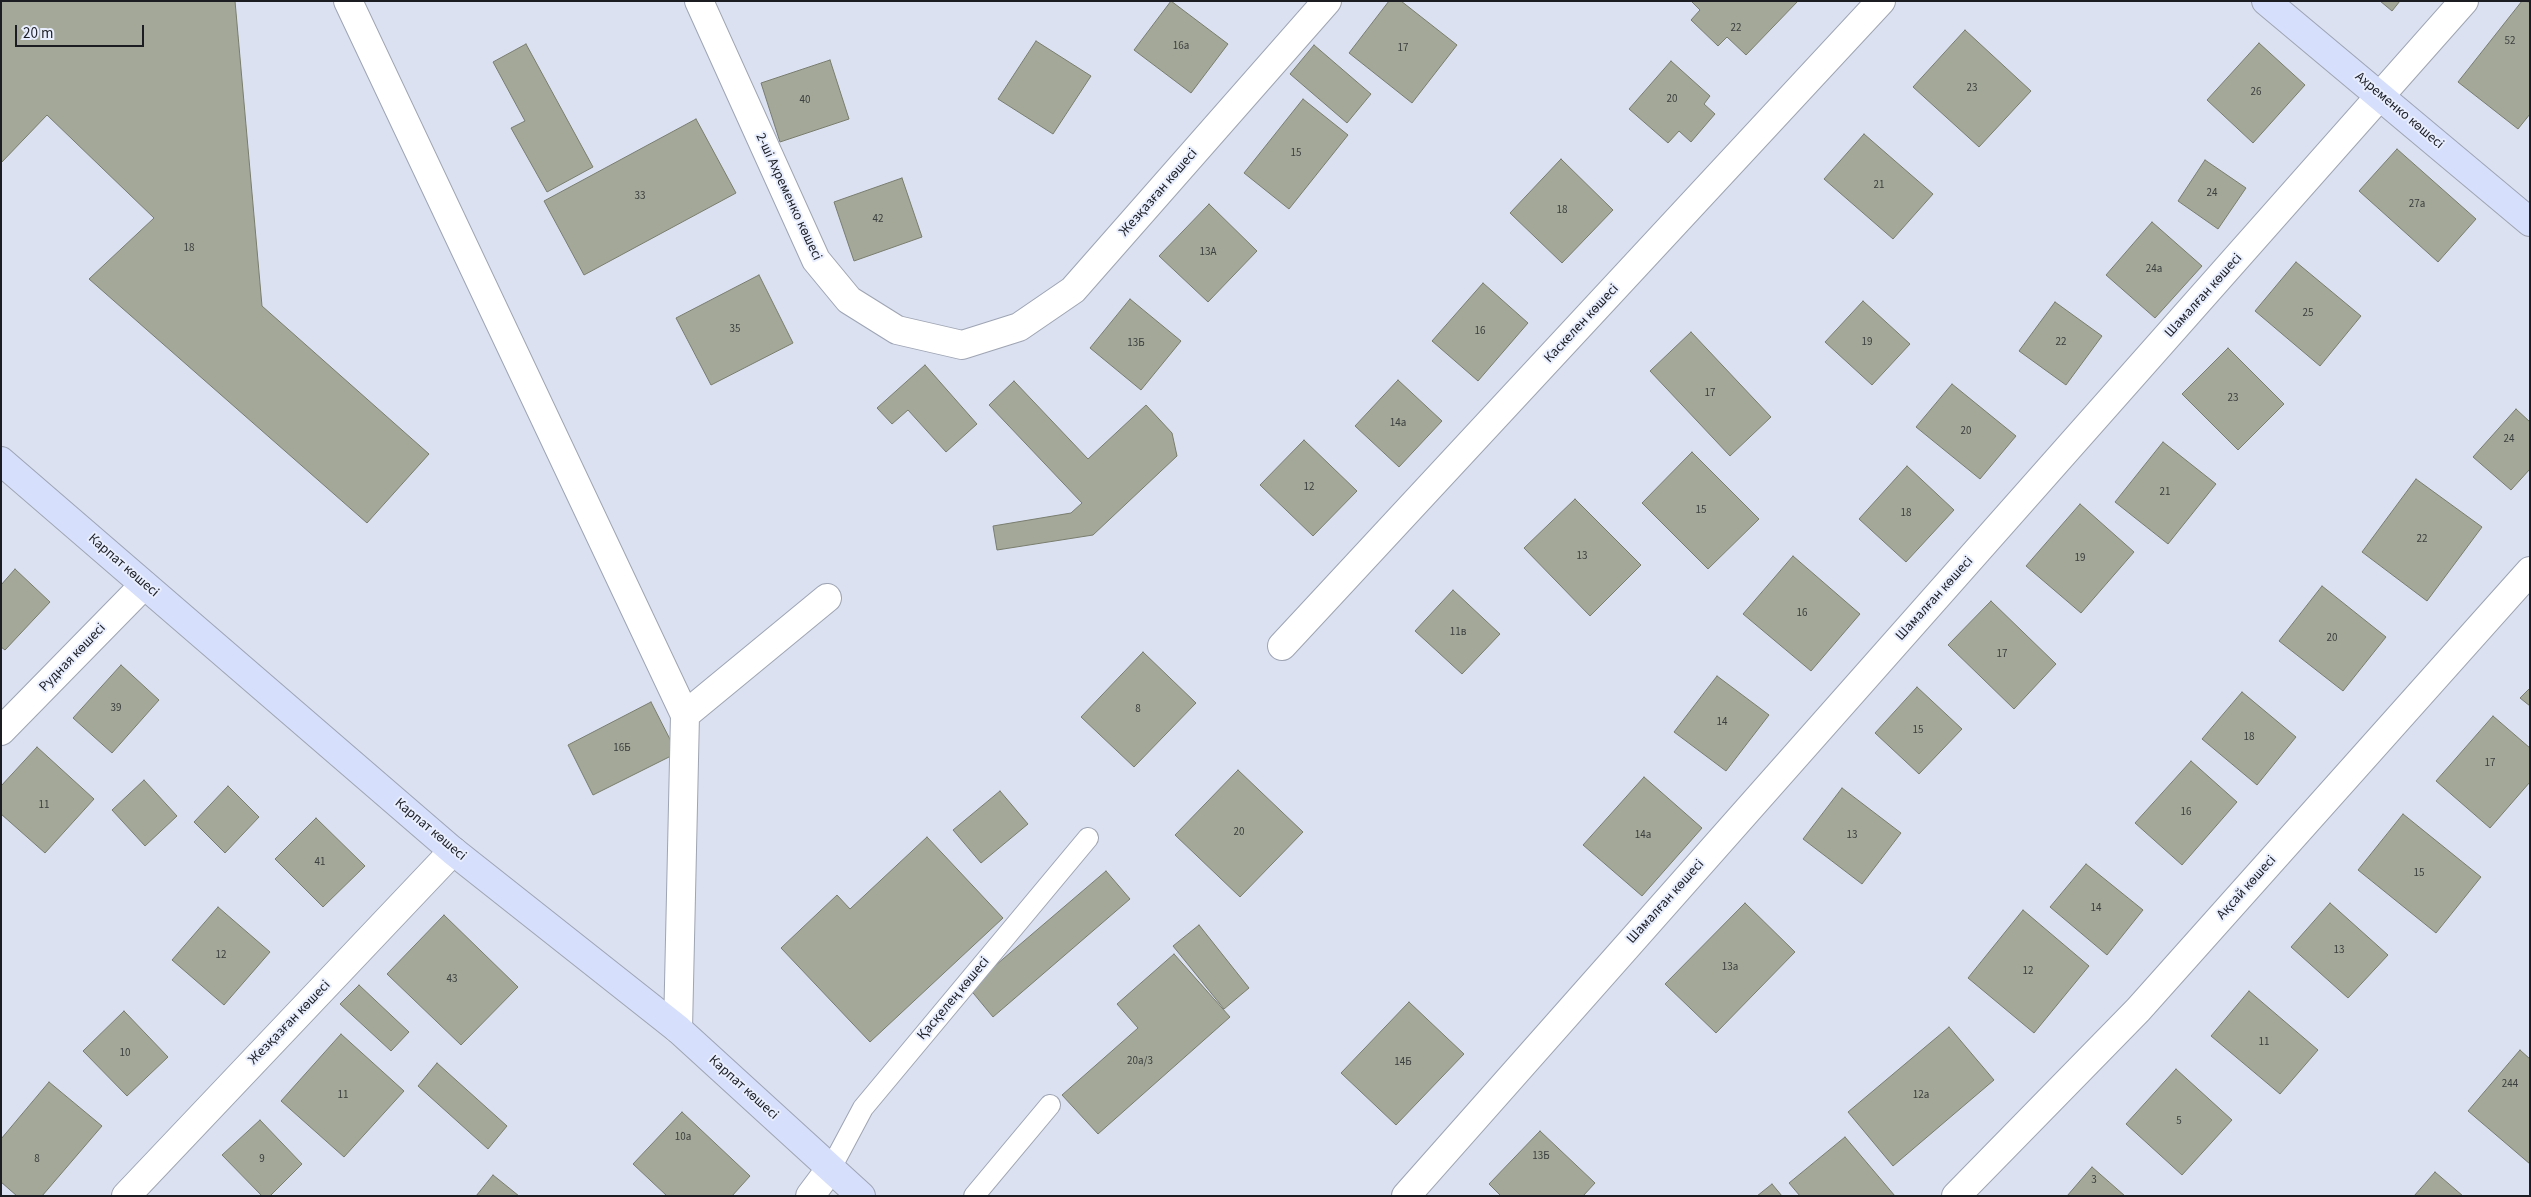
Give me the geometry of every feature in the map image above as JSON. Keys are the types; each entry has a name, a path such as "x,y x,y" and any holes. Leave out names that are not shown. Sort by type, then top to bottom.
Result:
{"street":[{"path":"348,1 685,714 678,1029"},
{"name":"2-ші Ахременко көшесі","path":"699,1 816,260 849,300 897,330 962,345"},
{"name":"Жезқазған көшесі","path":"962,345 1019,327 1073,290 1327,1"},
{"name":"Каскелен көшесі","path":"1282,646 1881,1"},
{"name":"Ахременко көшесі","path":"2266,1 2381,95 2530,222"},
{"name":"Шамалған көшесі","path":"1406,1196 2464,1"},
{"name":"Карпат көшесі","path":"1,462 454,850 678,1029 861,1196"},
{"name":"Ақсай көшесі","path":"1956,1196 2138,1010 2530,571"},
{"name":"Рудная көшесі","path":"1,731 144,585"},
{"path":"685,714 826,598"},
{"name":"Жезқазған көшесі","path":"126,1196 454,850"},
{"path":"810,1196 831,1168"}],"lane":[{"name":"Қасқелең көшесі","path":"831,1168 863,1108 1088,838"},
{"path":"974,1196 1050,1105"}],"building":[{"path":"1,1 235,1 262,306 429,454 367,523 89,279 154,218 47,115 1,163"},
{"path":"1171,1 1228,44 1191,93 1134,50"},
{"path":"1389,1 1401,1 1457,45 1412,103 1349,53"},
{"path":"1691,1 1798,1 1746,55 1727,37 1718,46 1691,20 1700,10"},
{"path":"2380,1 2400,1 2392,11"},
{"path":"2522,1 2530,2 2530,114 2518,129 2458,82"},
{"path":"1965,30 2031,91 1979,147 1913,87"},
{"path":"1036,41 1091,76 1053,134 998,99"},
{"path":"2259,43 2305,85 2253,143 2207,100"},
{"path":"526,44 593,167 547,192 511,128 525,121 493,62"},
{"path":"1314,45 1371,94 1347,123 1290,74"},
{"path":"830,60 849,119 780,142 761,83"},
{"path":"1671,61 1710,96 1704,104 1715,114 1691,142 1679,131 1668,143 1629,109"},
{"path":"1303,99 1348,135 1289,209 1244,173"},
{"path":"696,119 736,193 584,275 544,201"},
{"path":"1864,134 1933,194 1893,239 1824,179"},
{"path":"2397,149 2476,219 2438,262 2359,191"},
{"path":"1561,159 1613,210 1562,263 1510,213"},
{"path":"2205,160 2246,188 2218,229 2178,201"},
{"path":"902,178 922,237 854,261 834,202"},
{"path":"1209,204 1257,251 1208,302 1159,256"},
{"path":"2152,222 2202,266 2155,318 2106,275"},
{"path":"2296,262 2361,316 2320,366 2255,311"},
{"path":"759,275 793,343 711,385 676,318"},
{"path":"1483,283 1528,323 1478,381 1432,341"},
{"path":"1130,299 1181,341 1141,390 1090,348"},
{"path":"1863,301 1910,344 1872,385 1825,342"},
{"path":"2055,302 2102,336 2066,385 2019,351"},
{"path":"1691,332 1771,417 1730,456 1650,371"},
{"path":"2228,348 2284,404 2238,450 2182,394"},
{"path":"925,365 977,424 946,452 908,410 892,424 877,408"},
{"path":"1398,380 1442,421 1399,467 1355,426"},
{"path":"1014,381 1088,459 1146,405 1172,433 1177,456 1093,535 997,550 993,526 1071,513 1082,503 989,405"},
{"path":"1952,384 2016,436 1980,479 1916,427"},
{"path":"2516,409 2530,422 2530,469 2511,490 2473,457"},
{"path":"1304,440 1357,491 1313,536 1260,485"},
{"path":"2163,442 2216,484 2168,544 2115,502"},
{"path":"1692,452 1759,519 1708,569 1642,503"},
{"path":"1907,466 1954,510 1906,562 1859,519"},
{"path":"2416,479 2482,527 2427,601 2362,552"},
{"path":"1575,499 1641,565 1590,616 1524,548"},
{"path":"2080,504 2134,552 2081,613 2026,566"},
{"path":"1793,556 1860,614 1811,671 1743,614"},
{"path":"15,569 50,602 5,650 1,647 1,585"},
{"path":"2322,586 2386,637 2343,691 2279,641"},
{"path":"1453,590 1500,634 1462,674 1415,631"},
{"path":"1991,601 2056,664 2014,709 1948,645"},
{"path":"1143,652 1196,703 1134,767 1081,717"},
{"path":"121,665 159,700 112,753 73,718"},
{"path":"1717,676 1769,715 1726,771 1674,732"},
{"path":"1917,687 1962,729 1919,774 1875,733"},
{"path":"2530,688 2530,706 2520,698"},
{"path":"2242,692 2296,737 2257,785 2202,739"},
{"path":"651,702 677,753 593,795 568,745"},
{"path":"2493,716 2530,748 2530,782 2490,828 2436,781"},
{"path":"37,747 94,799 45,853 1,814 1,786"},
{"path":"2191,761 2237,802 2182,865 2135,823"},
{"path":"1238,770 1303,832 1240,897 1175,835"},
{"path":"1644,777 1702,828 1642,896 1583,845"},
{"path":"144,780 177,816 145,846 112,810"},
{"path":"228,786 259,817 225,853 194,822"},
{"path":"1842,788 1901,833 1862,884 1803,839"},
{"path":"1000,791 1028,824 981,863 953,830"},
{"path":"2403,814 2481,877 2436,933 2358,870"},
{"path":"316,818 365,866 323,907 275,859"},
{"path":"927,837 1003,918 870,1042 781,948 837,895 850,909"},
{"path":"2086,864 2143,910 2107,955 2050,907"},
{"path":"1106,871 1130,899 993,1017 969,988"},
{"path":"1745,903 1795,952 1716,1033 1665,984"},
{"path":"2330,903 2388,955 2348,998 2291,947"},
{"path":"218,907 270,952 224,1005 172,960"},
{"path":"2023,910 2089,966 2034,1033 1968,978"},
{"path":"444,915 518,987 461,1045 387,974"},
{"path":"1199,925 1249,988 1224,1009 1173,946"},
{"path":"1174,954 1230,1017 1098,1134 1062,1095 1138,1028 1117,1004"},
{"path":"359,985 409,1032 391,1051 340,1004"},
{"path":"2249,991 2318,1050 2280,1094 2211,1036"},
{"path":"1409,1002 1464,1054 1396,1125 1341,1073"},
{"path":"124,1011 168,1057 127,1096 83,1051"},
{"path":"1949,1027 1994,1080 1893,1166 1848,1112"},
{"path":"341,1034 404,1091 344,1157 281,1101"},
{"path":"2520,1050 2530,1059 2530,1164 2468,1111"},
{"path":"437,1063 507,1126 488,1149 418,1086"},
{"path":"2176,1069 2232,1120 2182,1175 2126,1124"},
{"path":"49,1082 102,1126 42,1196 17,1196 1,1182 1,1139"},
{"path":"682,1112 750,1176 732,1196 667,1196 633,1164"},
{"path":"260,1120 302,1164 270,1196 262,1196 222,1155"},
{"path":"1540,1131 1595,1183 1583,1196 1501,1196 1489,1184"},
{"path":"1845,1137 1895,1196 1800,1196 1789,1183"},
{"path":"2092,1167 2125,1196 2067,1196"},
{"path":"2435,1172 2463,1196 2414,1196"},
{"path":"493,1175 519,1196 476,1196"},
{"path":"1772,1184 1782,1196 1757,1196"}]}
